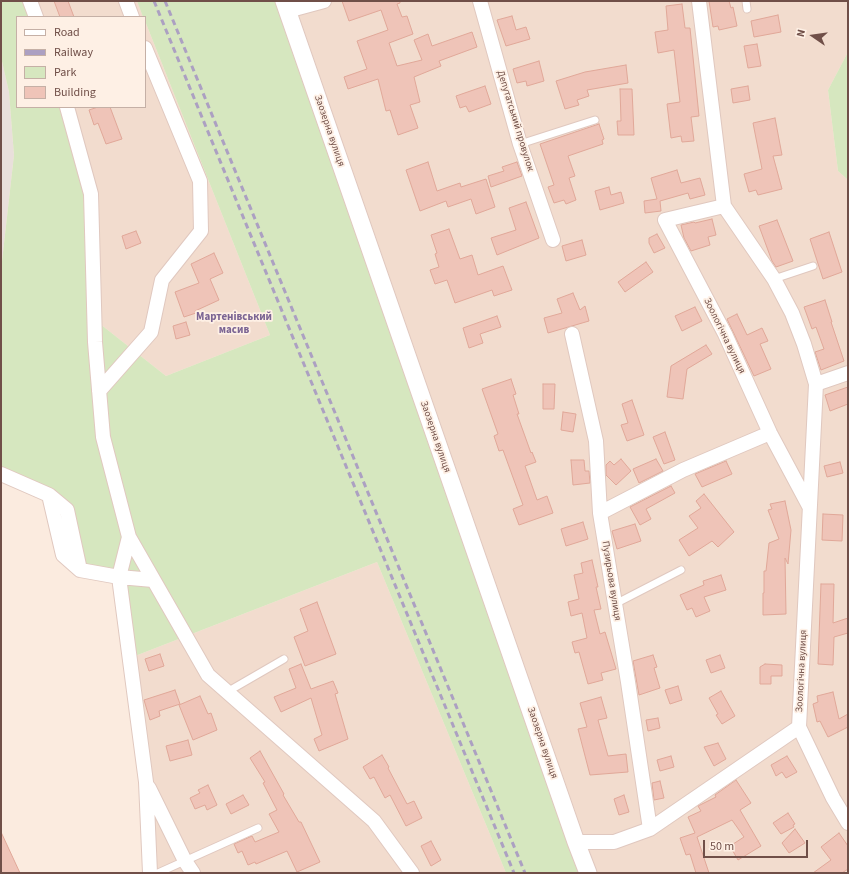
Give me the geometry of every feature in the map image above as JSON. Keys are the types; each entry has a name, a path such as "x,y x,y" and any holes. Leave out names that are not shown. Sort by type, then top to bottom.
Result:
{"street":[{"path":"30,1 36,16"},
{"path":"126,1 132,16"},
{"path":"286,6 324,1"},
{"name":"Депутатський провулок","path":"480,1 520,144 553,240"},
{"name":"Зоологічна вулиця","path":"699,1 724,206 774,280 794,319 804,344 816,384 799,727 833,798 848,823"},
{"name":"Заозерна вулиця","path":"286,6 588,873"},
{"path":"99,391 151,332 162,280 201,231 200,181 146,50"},
{"path":"67,108 91,194 95,342 103,436 129,537 208,675 374,820 412,873"},
{"name":"Зоологічна вулиця","path":"724,206 664,220 725,334 770,433 810,507"},
{"name":"Пузирьова вулиця","path":"572,334 596,441 600,513 628,682 650,829"},
{"path":"816,384 848,373"},
{"path":"600,513 683,470 770,433"},
{"path":"1,474 49,495 63,555 80,570 119,577 153,580"},
{"path":"129,537 119,577 146,782 150,873"},
{"path":"576,842 614,842 650,829 799,727"},
{"path":"146,782 185,861 193,873"}],"lane":[{"path":"520,144 595,120"},
{"path":"774,280 813,266"},
{"path":"614,604 681,570"},
{"path":"227,692 284,659"},
{"path":"158,873 258,828"}],"shaded area":[{"path":"26,1 137,1 143,16 32,16"},
{"path":"284,1 848,1 848,52 828,90 838,171 848,180 848,873 588,873"},
{"path":"146,24 270,335 166,376 90,316 63,108 146,108"},
{"path":"1,57 9,92 14,155 1,270"},
{"path":"377,562 506,873 156,873 135,656"}],"green space":[{"path":"1,1 26,1 32,16 16,16 16,108 63,108 87,195 90,316 166,376 270,335 146,24 146,16 143,16 137,1 284,1 588,873 506,873 377,562 135,656 124,574 85,567 72,507 1,468 1,270 14,155 9,92 1,57"},
{"path":"848,52 848,180 838,171 828,90"}],"building":[{"path":"54,1 68,1 74,16 60,16"},
{"path":"342,1 400,1 400,3 397,4 402,17 407,16 413,34 389,43 397,66 422,60 414,40 428,34 432,46 472,32 477,47 439,61 441,66 414,77 420,102 410,105 418,128 398,135 390,110 386,111 378,79 348,89 344,77 367,69 357,41 388,30 381,10 349,21"},
{"path":"709,1 729,1 731,8 733,7 737,26 719,30 718,26 713,27"},
{"path":"682,4 685,28 690,28 699,116 691,117 694,141 682,142 681,136 671,138 667,104 680,102 674,50 658,53 655,32 668,30 666,6"},
{"path":"778,15 781,32 754,37 751,21"},
{"path":"512,16 516,30 526,27 530,39 506,46 497,20"},
{"path":"757,44 761,66 748,68 744,46"},
{"path":"539,61 544,81 527,86 526,81 517,83 513,69"},
{"path":"626,65 628,83 587,90 589,96 577,100 579,105 565,109 556,81 585,72"},
{"path":"485,86 491,104 469,112 466,106 460,108 456,96"},
{"path":"748,86 750,100 733,103 731,89"},
{"path":"620,89 632,89 634,135 618,135 617,121 621,121"},
{"path":"95,108 110,108 122,139 106,144 98,123 94,125 89,110"},
{"path":"775,118 782,155 773,156 782,189 758,195 756,190 749,192 744,174 762,169 753,123"},
{"path":"599,124 604,139 602,140 603,144 568,156 575,176 569,178 576,200 566,204 564,200 554,203 548,187 554,185 540,144"},
{"path":"428,162 437,191 460,183 461,187 486,179 495,207 476,214 471,199 448,207 446,201 420,211 406,170"},
{"path":"517,162 522,176 491,187 488,176 504,171 502,167"},
{"path":"677,170 681,183 700,178 705,195 690,199 688,193 660,201 661,211 645,213 644,201 657,199 651,178"},
{"path":"609,187 611,195 621,192 624,203 600,210 595,191"},
{"path":"526,202 539,238 497,255 491,238 516,230 509,208"},
{"path":"712,219 716,235 708,237 710,245 691,251 684,238 681,225"},
{"path":"777,220 793,261 776,267 772,261 759,226"},
{"path":"449,229 460,259 472,255 478,275 503,266 512,290 494,296 492,290 455,303 447,280 435,284 430,270 439,267 435,254 437,253 431,235"},
{"path":"136,231 141,243 126,249 122,236"},
{"path":"829,232 842,272 823,279 810,239"},
{"path":"657,234 665,248 654,253 649,243 649,238"},
{"path":"582,240 586,255 566,261 562,246"},
{"path":"214,253 223,273 210,279 219,300 195,311 196,313 184,317 175,292 199,283 191,264"},
{"path":"646,262 653,272 625,292 618,282"},
{"path":"573,293 580,310 585,306 589,321 548,333 544,318 562,313 557,299"},
{"path":"825,300 844,361 821,370 815,352 824,349 816,327 812,329 804,307"},
{"path":"695,307 702,321 682,331 675,316"},
{"path":"737,314 747,335 762,328 768,341 760,344 771,369 754,376 727,319"},
{"path":"497,316 501,327 480,334 483,343 469,348 463,328"},
{"path":"186,322 190,335 176,339 173,326"},
{"path":"706,345 712,354 687,369 683,399 667,397 671,366"},
{"path":"511,379 516,394 513,395 519,414 517,414 531,453 532,452 536,462 525,466 537,500 547,496 553,513 519,525 513,509 523,505 503,450 499,451 494,436 498,434 482,389"},
{"path":"543,384 555,384 554,409 543,409"},
{"path":"848,387 848,404 830,411 825,395"},
{"path":"632,400 644,435 627,441 621,425 628,423 622,404"},
{"path":"563,412 576,414 573,432 561,430"},
{"path":"665,432 675,460 664,464 653,437"},
{"path":"621,459 631,471 616,485 606,475 606,465 610,461 614,465"},
{"path":"656,459 663,471 639,483 633,469"},
{"path":"571,460 584,460 585,471 589,471 590,483 573,485"},
{"path":"726,461 732,474 702,487 695,474"},
{"path":"840,462 843,473 827,477 824,466"},
{"path":"671,486 675,493 646,509 651,519 640,525 630,507"},
{"path":"704,494 734,532 718,547 712,541 689,556 679,540 698,528 689,516 701,508 696,501"},
{"path":"785,501 791,530 788,564 785,558 786,614 763,615 764,571 766,571 769,543 779,539 768,510 772,509 770,504"},
{"path":"823,514 843,515 842,541 822,540"},
{"path":"583,522 588,539 566,546 561,529"},
{"path":"635,524 641,541 617,549 612,531"},
{"path":"592,560 601,609 594,610 600,634 605,632 616,669 601,673 603,680 588,684 579,652 575,653 572,642 587,638 582,613 571,616 568,602 579,599 574,575 583,573 581,563"},
{"path":"721,575 726,590 704,597 710,611 696,617 692,608 687,610 680,595 704,585 703,581"},
{"path":"821,584 834,584 833,623 848,618 848,633 834,637 833,665 818,664"},
{"path":"317,602 336,654 305,666 294,637 308,631 300,609"},
{"path":"160,654 164,666 149,671 145,659"},
{"path":"653,655 657,667 654,668 660,688 639,695 633,661"},
{"path":"720,655 725,668 711,673 706,660"},
{"path":"301,664 311,689 333,681 338,693 335,694 348,739 319,751 314,739 322,735 311,698 281,712 274,697 296,688 289,669"},
{"path":"765,664 782,665 782,676 771,676 771,684 760,684 760,667"},
{"path":"678,686 682,700 670,704 665,690"},
{"path":"175,690 180,704 159,711 160,716 150,720 144,700"},
{"path":"721,691 735,716 722,724 716,715 718,714 709,698"},
{"path":"833,692 839,719 848,714 848,727 828,737 820,721 817,722 813,704 818,702 817,696"},
{"path":"200,696 208,714 211,713 217,730 193,740 179,705"},
{"path":"601,697 607,718 598,720 608,756 626,754 628,772 590,775 578,729 587,727 580,703"},
{"path":"658,718 660,728 648,731 646,720"},
{"path":"188,740 192,755 170,761 166,746"},
{"path":"718,743 726,759 714,766 704,747"},
{"path":"260,751 284,794 283,795 299,822 301,822 320,862 297,872 287,851 256,864 255,862 248,865 242,851 238,853 234,844 252,836 255,842 279,832 269,814 277,810 263,783 265,782 250,758"},
{"path":"382,755 407,804 414,801 422,818 406,826 390,795 385,798 374,777 370,779 363,767"},
{"path":"671,756 674,767 660,771 657,760"},
{"path":"787,756 797,772 786,778 782,772 776,776 771,765"},
{"path":"736,780 751,803 740,810 761,846 738,860 730,846 744,837 732,820 697,837 709,873 696,873 690,854 686,855 680,838 695,833 688,817 701,811 698,806 716,797 715,795"},
{"path":"660,781 664,798 654,800 652,783"},
{"path":"208,785 217,805 207,810 205,805 195,809 190,798 200,793 198,790"},
{"path":"243,795 249,805 231,814 226,804"},
{"path":"624,795 629,812 619,815 614,799"},
{"path":"788,813 795,824 793,825 794,827 781,834 773,823"},
{"path":"795,829 805,843 789,853 782,843"},
{"path":"1,832 20,873 1,873"},
{"path":"839,833 848,846 848,869 842,873 813,873 831,860 821,847"},
{"path":"431,841 441,860 431,866 421,846"}],"railway":[{"path":"154,1 514,873"},
{"path":"165,1 525,873"}],"district":[{"name":"Мартенівський масив","path":"234,324"}]}
